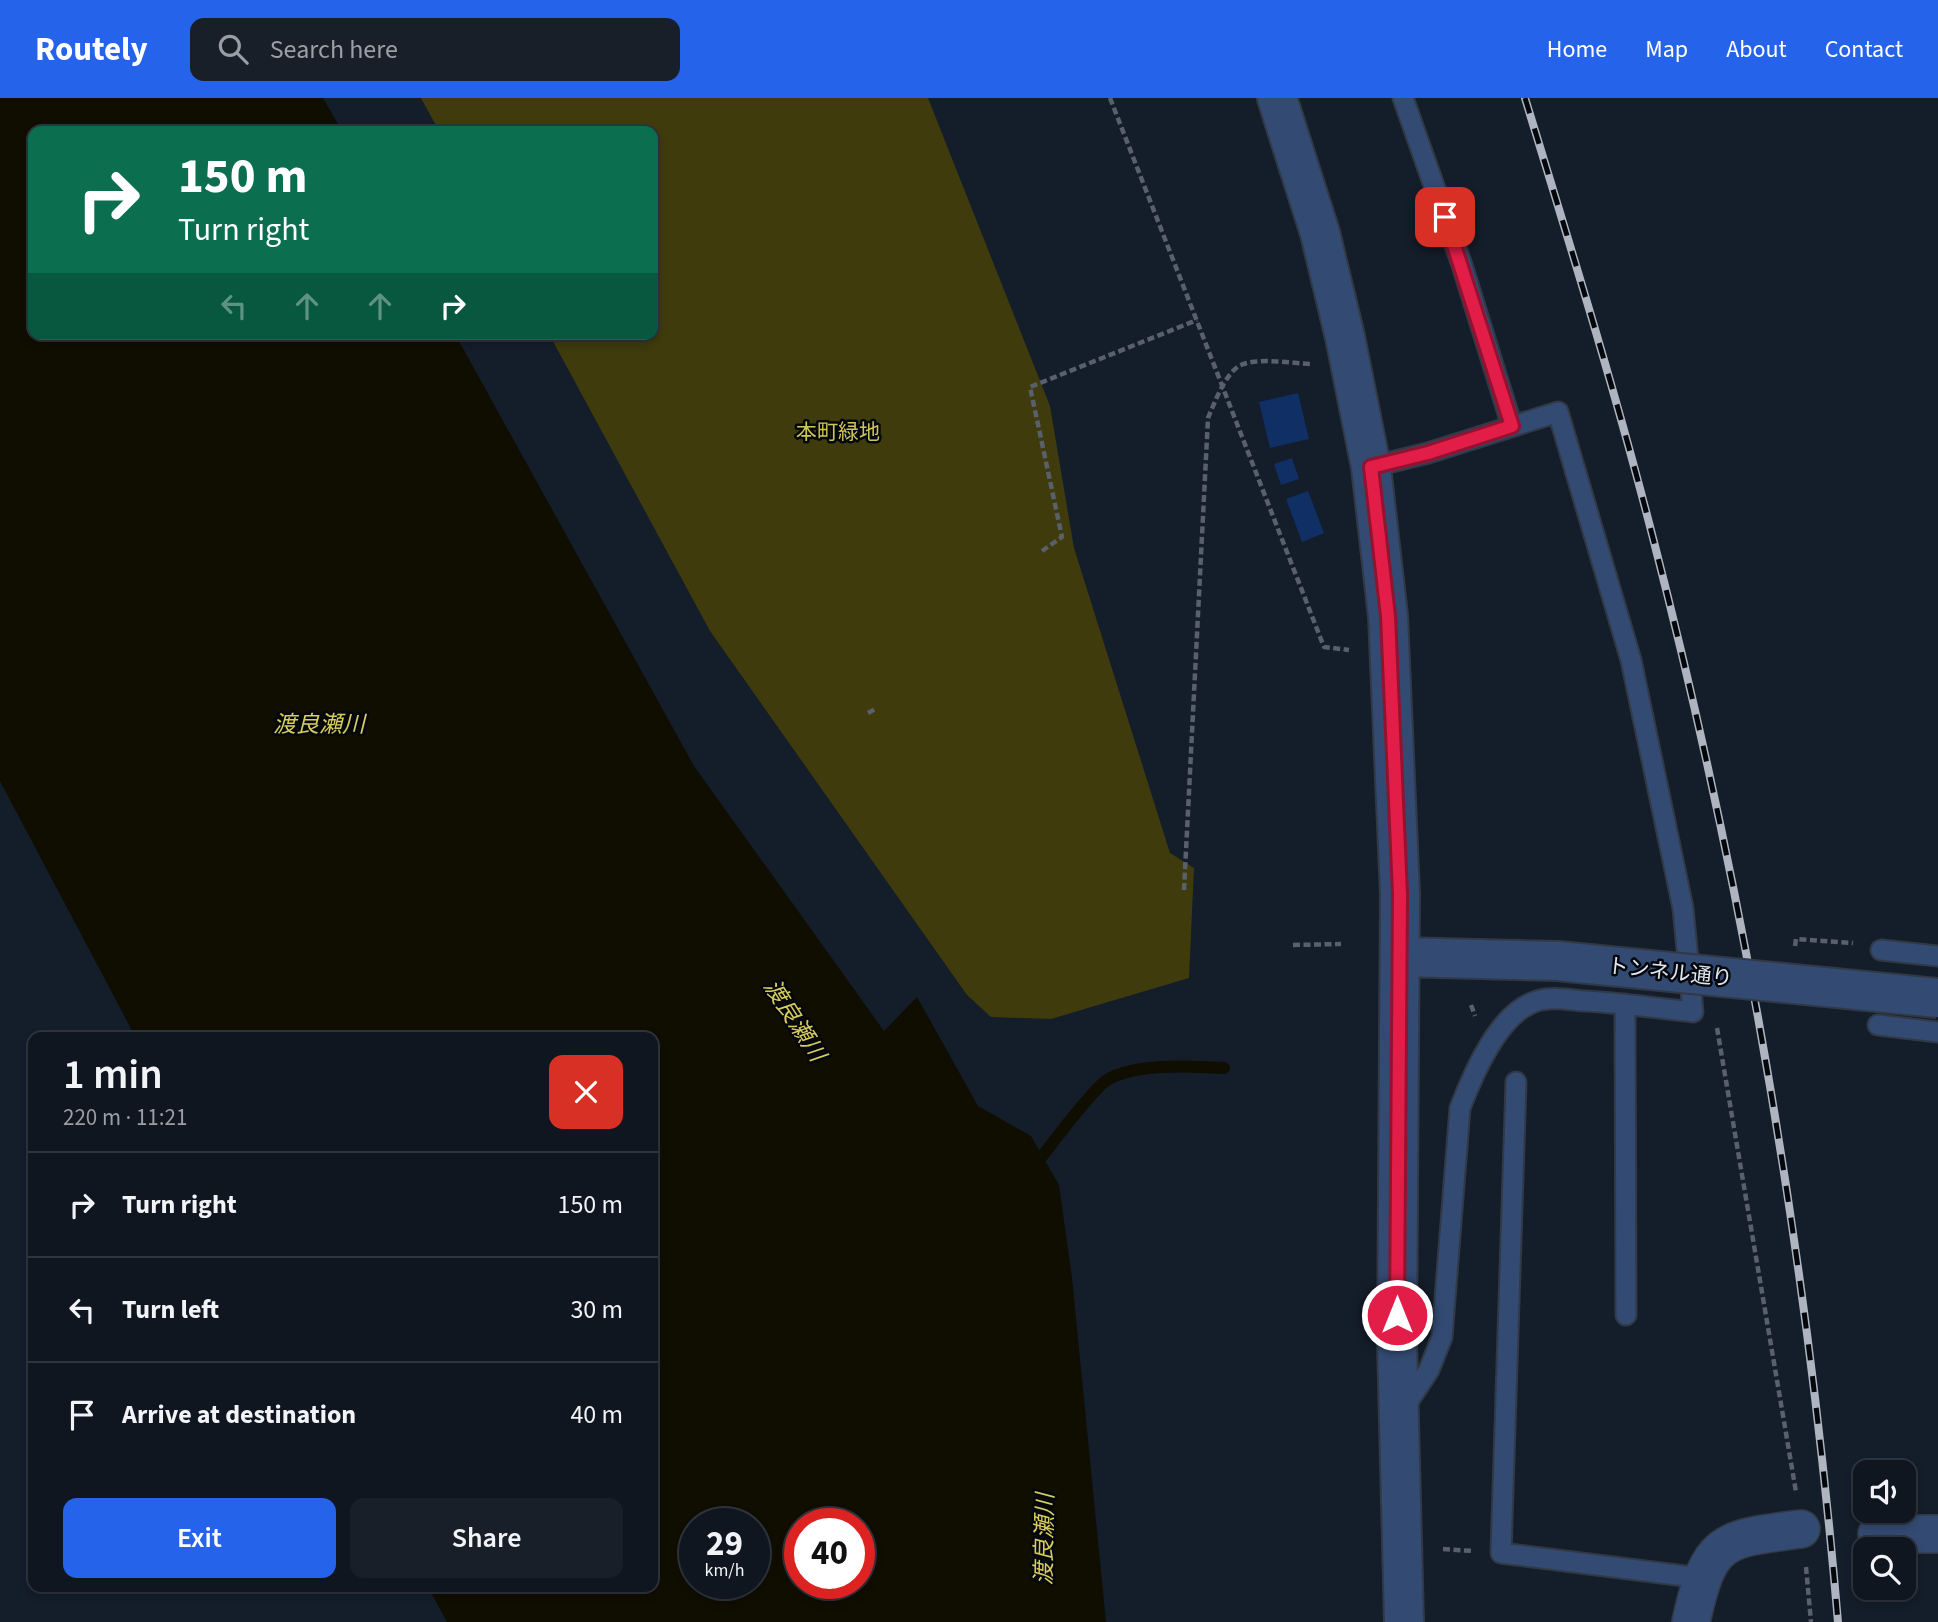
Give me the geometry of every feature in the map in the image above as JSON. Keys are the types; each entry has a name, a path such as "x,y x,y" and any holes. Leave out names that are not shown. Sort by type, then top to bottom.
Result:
{"street":[{"path":"1277,98 1320,233 1345,337 1371,467 1388,616 1401,957 1397,1342 1404,1622"},
{"name":"トンネル通り","path":"1401,957 1558,961 1938,998"},
{"path":"1691,1622 1700,1581 1715,1553 1739,1539 1801,1529"},
{"path":"1877,1535 1938,1534"}],"lane":[{"path":"1403,98 1462,265 1512,426"},
{"path":"1371,467 1428,453 1558,412 1631,660 1683,908 1693,1012 1559,999 1536,1001 1496,1034 1473,1076 1460,1108 1442,1338 1429,1370 1400,1412"},
{"path":"1881,950 1938,957"},
{"path":"1625,1004 1626,1315"},
{"path":"1878,1025 1938,1032"},
{"path":"1516,1082 1501,1553 1685,1576 1700,1581"}],"path":[{"path":"1110,98 1324,647 1349,650"},
{"path":"1042,551 1062,537 1030,387 1197,320"},
{"path":"1184,890 1208,418 1222,388 1239,366 1266,361 1313,364"},
{"path":"868,713 877,708"},
{"path":"1293,945 1341,944"},
{"path":"1693,1012 1708,1016 1716,1024 1791,1454 1811,1622"}],"green space":[{"name":"本町緑地","path":"421,98 928,98 1050,406 1074,548 1170,853 1194,868 1189,978 1051,1019 991,1017 967,995 710,631 552,340 658,340 658,126 436,126"}],"water":[{"name":"渡良瀬川","path":"0,98 323,98 339,126 28,126 28,340 458,340 694,766 884,1031 917,997 978,1106 1031,1136 1059,1185 1072,1278 1106,1622 447,1622 431,1592 658,1592 658,1032 133,1032 0,781"}],"building":[{"path":"1298,393 1309,439 1270,448 1259,402"},
{"path":"1292,458 1299,479 1281,485 1274,464"},
{"path":"1308,491 1324,533 1302,542 1286,499"}],"waterway":[{"path":"1033,1168 1084,1103 1102,1084 1113,1077 1160,1067 1224,1068"}],"railway":[{"path":"1525,98 1639,486 1687,675 1717,808 1769,1078 1790,1213 1809,1349 1838,1622"}],"route":[{"path":"1397,1315 1400,894 1388,616 1371,467 1408,459 1512,426 1445,217"}]}
